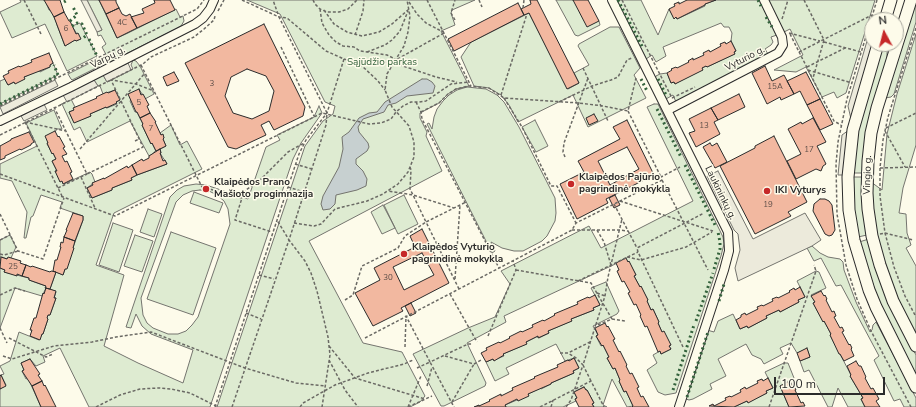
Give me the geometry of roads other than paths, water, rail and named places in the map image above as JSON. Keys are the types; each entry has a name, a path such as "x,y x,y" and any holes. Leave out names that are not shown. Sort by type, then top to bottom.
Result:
{"main road":[{"path":"887,12 891,0 910,3"},
{"name":"Vingio g.","path":"910,3 877,108 869,147 867,193 872,236 880,265 893,301 916,346"},
{"name":"Vingio g.","path":"876,52 853,130 848,177 849,210 854,240 869,290 916,386"}],"street":[{"name":"Varpų g.","path":"0,121 195,24 212,13 214,0"},
{"name":"Laukininkų g.","path":"612,0 672,104 728,232 728,251 724,270 679,407"},
{"name":"Vyturio g.","path":"672,104 778,53 781,50 783,45 782,37 764,0"}],"place":[{"name":"Klaipėdos Pajūrio pagrindinė mokykla","path":"571,184"},
{"name":"Klaipėdos Prano Mašioto progimnazija","path":"206,189"},
{"name":"IKI Vyturys","path":"767,191"},
{"name":"Klaipėdos Vyturio pagrindinė mokykla","path":"404,254"}],"park label":[{"name":"Sąjūdžio parkas","path":"382,63"}]}
